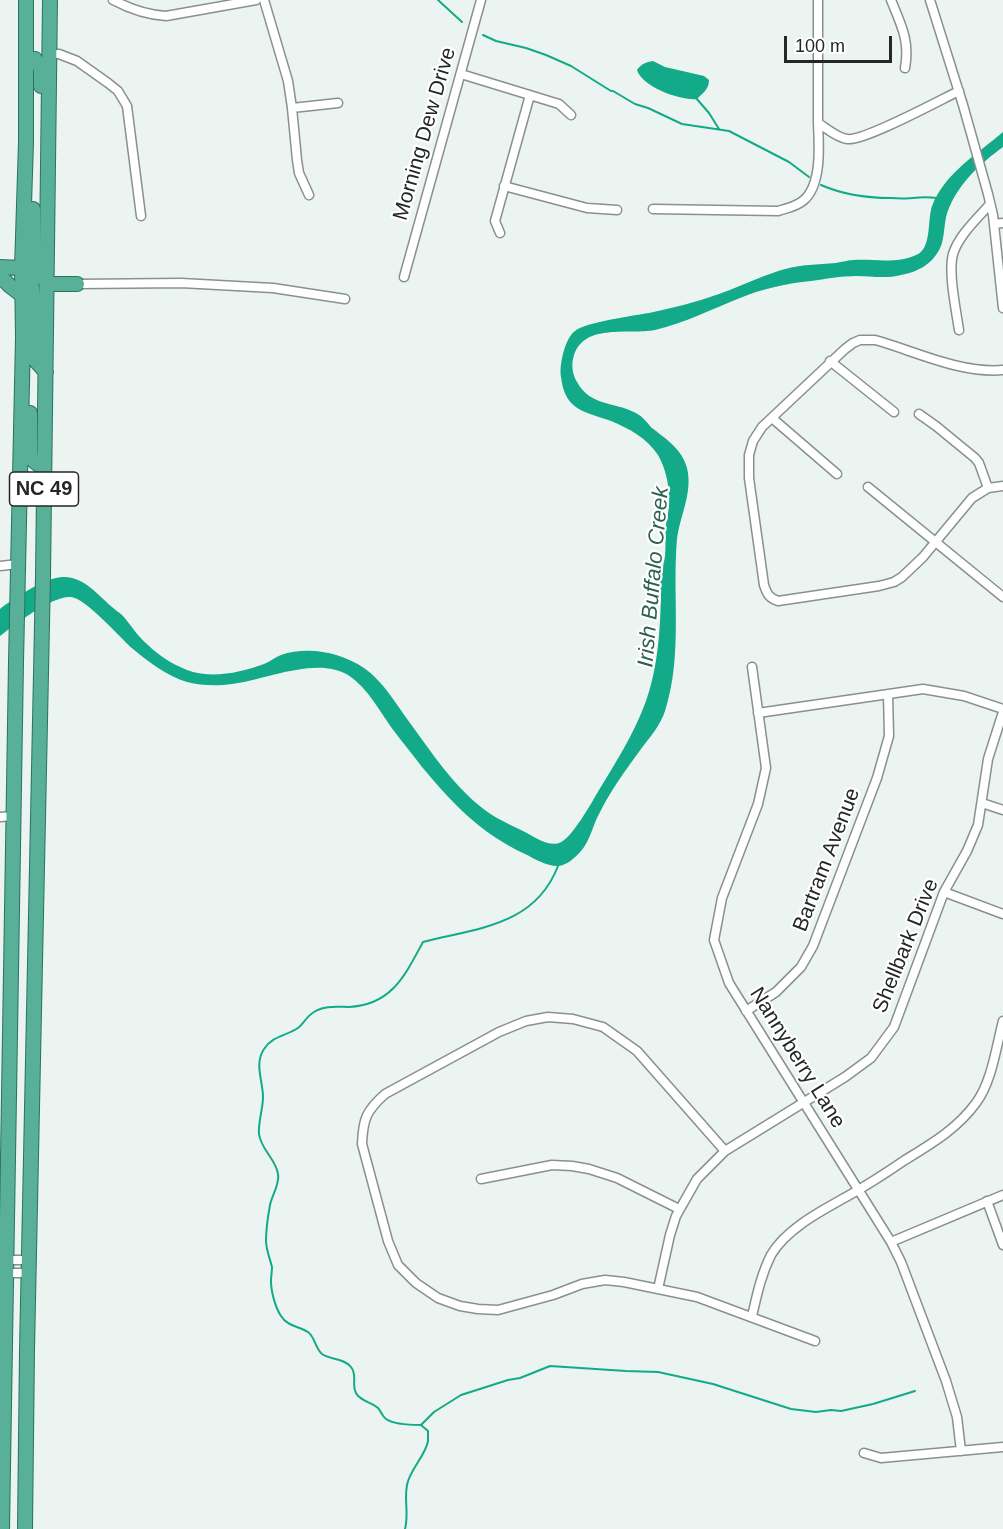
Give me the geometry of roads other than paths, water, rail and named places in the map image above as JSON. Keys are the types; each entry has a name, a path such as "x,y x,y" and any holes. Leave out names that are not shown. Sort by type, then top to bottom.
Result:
{"highway":[{"name":"NC 49","path":"2,1529 7,816 16,662 22,267 26,188 26,0"},
{"name":"NC 49","path":"24,1529 42,648 50,0"},
{"path":"27,59 35,59 41,69 41,113 50,119"},
{"path":"26,188 33,193 33,252 36,266 47,284 77,284"},
{"path":"48,264 77,284"},
{"path":"0,267 22,267 30,280 33,288 36,362 46,372"},
{"path":"0,276 23,296"},
{"path":"21,401 30,407 30,458 39,465 44,465"}],"street":[{"path":"113,0 139,12 166,16 255,0"},
{"path":"264,0 288,81 299,173 309,195"},
{"name":"Morning Dew Drive","path":"404,277 481,0"},
{"path":"653,209 778,211 793,207 807,196 817,171 818,0"},
{"path":"891,0 905,36 907,57 905,68"},
{"path":"930,0 963,105 990,204 998,224 1003,308"},
{"path":"51,54 59,54 77,61 108,82 123,96 127,106 141,216"},
{"path":"461,74 559,104 571,115"},
{"path":"818,123 847,139 857,138 958,91"},
{"path":"500,232 495,221 530,94"},
{"path":"292,108 338,103"},
{"path":"504,186 587,208 617,210"},
{"path":"959,330 951,266 953,254 958,242 990,204"},
{"path":"77,284 193,283 273,288 345,299"},
{"path":"1003,370 962,367 875,340 853,342 831,361 762,427 753,441 748,463 764,585 770,598 778,601 894,582 923,557 972,498 988,488 1003,486"},
{"path":"831,361 894,412"},
{"path":"919,414 975,458 988,488"},
{"path":"772,418 837,474"},
{"path":"868,487 1003,597"},
{"path":"0,566 18,564"},
{"name":"Nannyberry Lane","path":"752,667 765,768 758,804 722,898 714,940 729,983 859,1190 901,1262 957,1416 961,1451"},
{"path":"758,713 923,689 964,696 1003,710"},
{"name":"Bartram Avenue","path":"746,1011 776,992 801,967 813,946 877,778 889,736 888,694"},
{"name":"Shellbark Drive","path":"658,1289 670,1235 679,1209 697,1179 725,1151 804,1104 871,1058 894,1027 944,892 967,851 978,825 988,759 1003,710"},
{"path":"982,803 1003,810"},
{"path":"944,892 1003,914"},
{"path":"725,1151 637,1051 603,1027 573,1019 548,1017 526,1021 498,1032 385,1094 373,1105 367,1115 362,1144 388,1241 398,1265 416,1283 438,1298 460,1306 498,1310 553,1295 582,1284 605,1280 624,1281 697,1297 815,1341"},
{"path":"752,1316 760,1279 772,1253 792,1231 948,1133 962,1120 977,1102 986,1085 1003,1021"},
{"path":"481,1179 552,1165 572,1166 617,1178 679,1209"},
{"path":"891,1242 1003,1195"},
{"path":"987,1201 1003,1245"},
{"path":"3,1266 29,1266"},
{"path":"3,1266 29,1266"},
{"path":"864,1453 881,1458 1003,1447"}],"waterway":[{"path":"438,0 462,22"},
{"path":"483,35 546,55 571,66 635,104 682,124 729,131 789,162 809,177"},
{"path":"696,98 719,129"},
{"path":"821,185 863,197 938,199"},
{"path":"405,1529 407,1485 411,1473 427,1446 428,1431 421,1425 389,1421 378,1408 360,1398 355,1390 351,1367 345,1362 322,1354 310,1334 286,1322 275,1304 271,1285 272,1267 266,1236 270,1205 278,1178 277,1169 260,1140 259,1134 263,1097 260,1073 261,1055 271,1041 298,1028 309,1015 318,1010 327,1007 364,1005 387,994 403,977 423,942 483,928 519,913 535,901 548,886 558,866"},
{"path":"421,1425 434,1412 461,1395 520,1378 550,1366 658,1372 713,1384 791,1409 816,1412 841,1411 915,1391"}],"water label":[{"name":"Irish Buffalo Creek","path":"654,577"}]}
